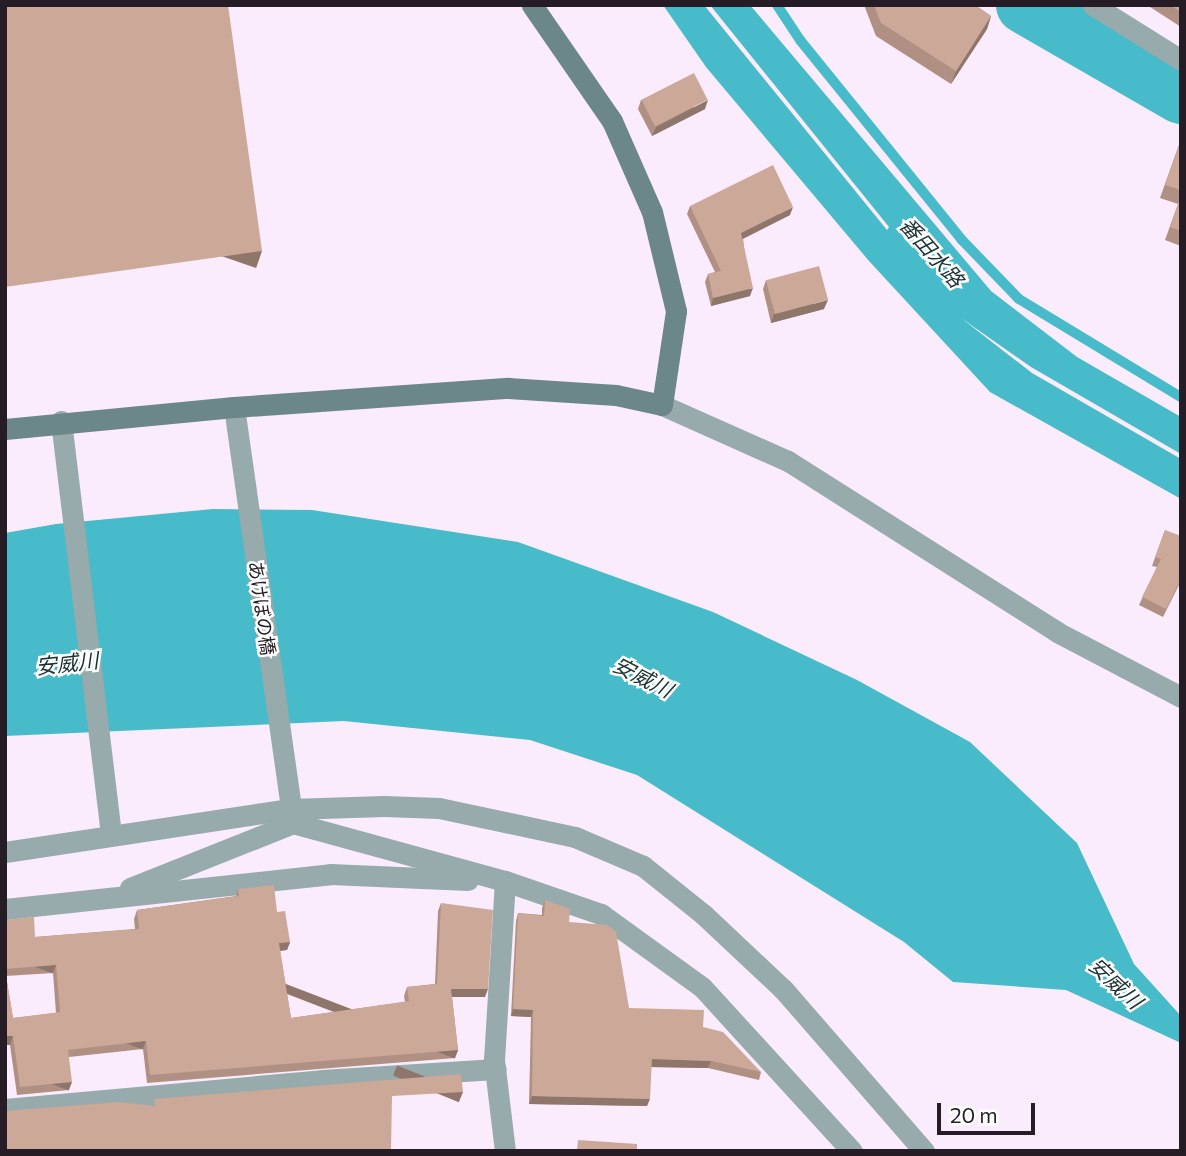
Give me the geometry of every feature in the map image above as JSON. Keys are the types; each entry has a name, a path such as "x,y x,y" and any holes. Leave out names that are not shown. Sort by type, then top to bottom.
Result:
{"street":[{"path":"532,5 612,121 652,212 676,311 662,405"},
{"path":"1093,5 1181,60"},
{"path":"5,429 61,421 234,415 508,388 616,395 662,405 788,461 1057,632 1181,697"},
{"name":"あけぼの橋","path":"234,415 291,811"},
{"path":"61,421 111,835"},
{"path":"5,852 291,811 439,808 575,837 643,866 704,914 783,989 924,1151"},
{"path":"105,898 291,811 505,881 601,914 702,987 852,1151"},
{"path":"5,909 330,874 505,881"},
{"path":"505,881 496,1069 505,1151"},
{"path":"5,1109 322,1080 496,1069"}],"water":[{"name":"番田水路","path":"663,5 704,5 887,230 889,227 710,5 750,5 991,291 1077,357 1181,417 1181,454 1031,367 961,318 1032,373 1181,459 1181,499 990,392 869,261 706,67"},
{"name":"安威川","path":"213,509 312,510 518,542 713,612 857,680 970,742 1077,843 1134,964 1181,1016 1181,1043 1066,990 953,982 904,942 637,775 530,740 344,721 5,736 5,533 56,524"}],"building":[{"path":"5,5 228,5 262,251 5,287"},
{"path":"874,5 975,5 991,16 956,71 881,23"},
{"path":"1170,5 1181,5 1181,12"},
{"path":"694,73 708,100 655,127 641,100"},
{"path":"1181,140 1181,190 1165,185"},
{"path":"773,165 793,207 741,233 753,288 713,298 708,274 721,271 690,206"},
{"path":"1181,196 1181,231 1170,227"},
{"path":"819,266 828,300 775,314 766,280"},
{"path":"1165,530 1181,536 1181,579 1166,609 1142,597 1161,559 1155,557"},
{"path":"274,885 277,912 285,911 290,942 279,943 291,1018 409,1001 407,987 437,984 441,903 493,910 488,989 451,989 458,1050 150,1075 146,1041 68,1050 72,1082 20,1087 13,1036 5,1036 5,920 34,917 35,937 139,929 137,910 239,896 238,889","holes":["56,965 60,1012 13,1018 5,969"]},
{"path":"545,900 570,909 569,922 607,925 616,932 629,1008 704,1010 703,1027 723,1032 761,1072 711,1061 652,1059 650,1099 532,1096 533,1010 513,1009 518,913 544,916"},
{"path":"461,1074 463,1092 392,1096 391,1151 5,1151 5,1111 120,1102 155,1106 154,1099"},
{"path":"578,1140 637,1144 637,1151 577,1151"}],"waterway":[{"path":"777,5 800,40 961,239 1019,299 1181,397"},
{"path":"1025,5 1181,95"}]}
